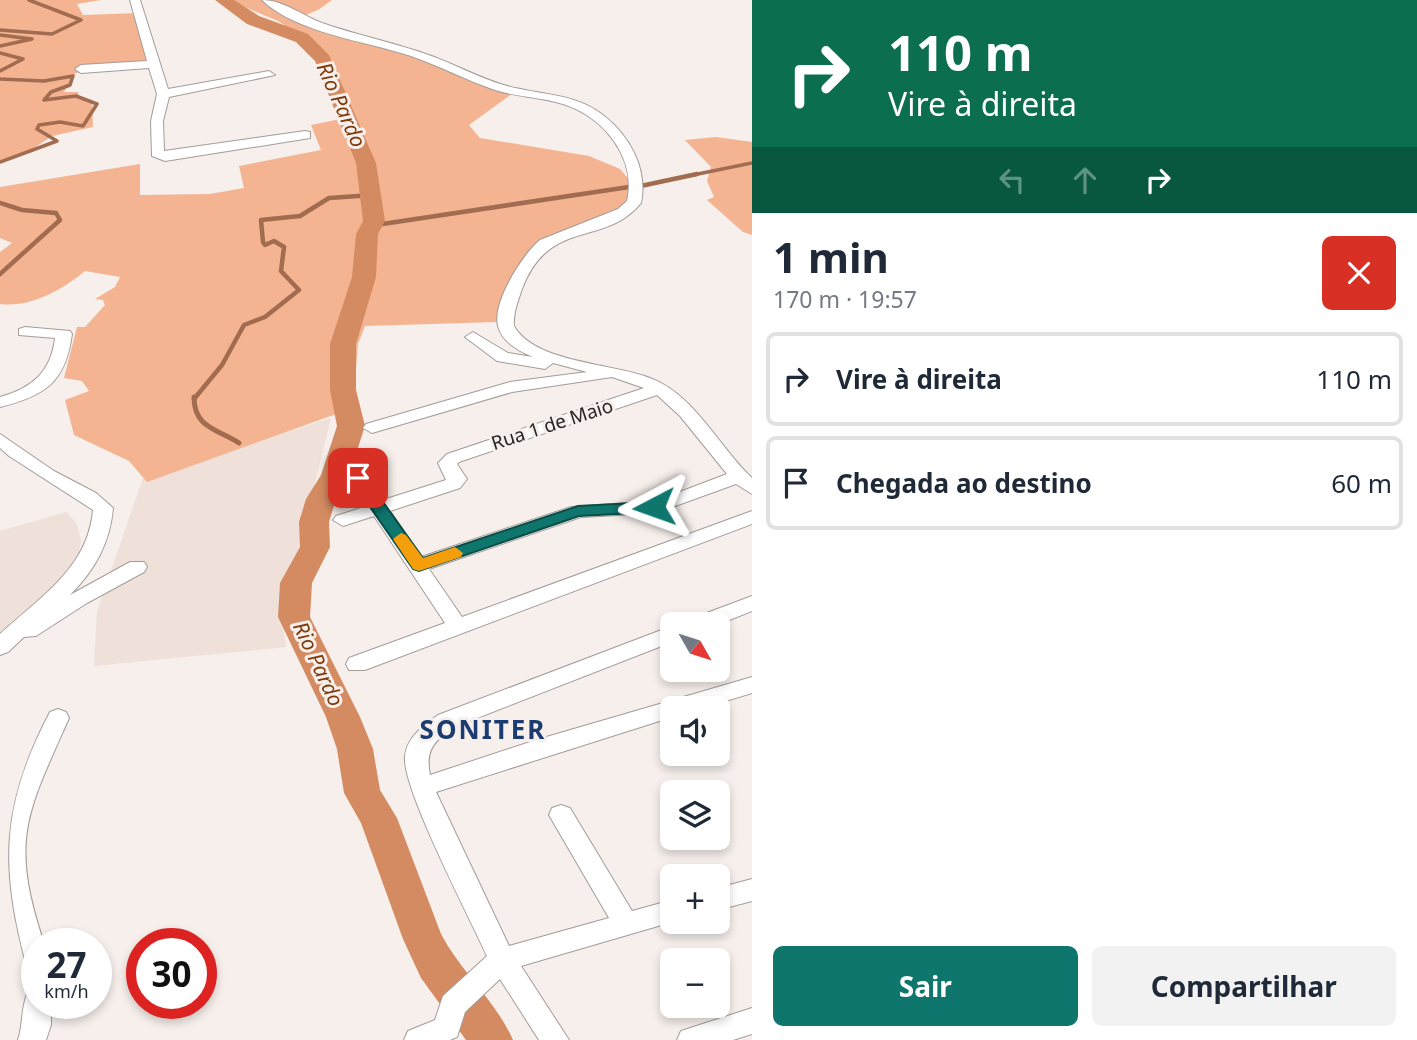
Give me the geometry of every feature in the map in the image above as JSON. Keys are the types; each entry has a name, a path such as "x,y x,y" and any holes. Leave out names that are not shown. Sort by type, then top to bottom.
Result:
{"street":[{"path":"135,0 163,94 156,140 157,153 165,157 305,135"},
{"path":"267,0 292,17 336,33 420,55 503,88 570,102 588,110 614,131 624,148 637,183 634,203 618,216 540,247 527,264 506,317 512,339 533,354 621,372 660,388 686,411 745,482 643,509 592,508 578,511 419,565"},
{"path":"81,69 155,64"},
{"path":"163,94 269,75"},
{"path":"0,402 39,388 59,365 64,334 25,332"},
{"path":"473,337 489,351 519,362 538,365 564,361"},
{"path":"372,428 510,387 621,372"},
{"name":"Rua 1 de Maio","path":"379,508 456,483 458,477 448,465 453,458 660,388"},
{"path":"0,439 27,461 66,485 86,492 103,508 104,524 87,565 0,647"},
{"path":"358,478 457,625"},
{"path":"343,520 379,508"},
{"path":"357,664 752,517"},
{"path":"0,653 80,598 137,568"},
{"path":"729,612 752,603"},
{"path":"555,1040 502,960 422,787 414,762 417,746 427,733 446,721 660,639"},
{"path":"422,787 536,749 752,685"},
{"path":"27,928 14,882 12,840 16,817 58,718"},
{"path":"561,816 625,922"},
{"path":"730,896 752,890"},
{"path":"418,1040 452,1024 479,981 502,960 660,914"},
{"path":"32,1040 37,1019"},
{"path":"691,1040 741,1030"}],"shaded area":[{"path":"0,0 101,0 77,4 83,15 140,13 156,65 76,73 64,92 78,92 79,99 92,100 93,127 52,136 31,150 0,161"},
{"path":"228,0 332,0 318,10 298,18 421,56 513,93 469,125 480,138 589,156 620,169 638,190 618,209 541,242 518,265 496,322 365,326 358,344 353,408 147,482 129,461 74,435 65,400 89,391 82,381 64,378 77,327 85,327 105,305 103,300 95,299 115,287 120,277 85,271 45,296 23,303 0,304 0,252 12,243 0,238 0,187 140,164 140,195 210,194 244,188 239,166 321,150 311,125 350,117 334,93 325,64 303,37 278,21"},
{"path":"716,137 752,142 752,235 743,232 707,200 714,197 707,181 711,167 685,140"},
{"path":"331,418 282,619 286,647 94,666 97,611 143,478"},
{"path":"66,512 77,524 81,541 78,559 62,584 0,639 0,531"}],"waterway":[{"path":"0,30 52,34 81,20 29,0"},
{"name":"Rio Pardo","path":"223,0 253,20 302,38 323,59 366,163 374,221 367,234 364,277 343,344 343,390 351,426 335,475 321,499 314,522 315,547 296,583 294,617 343,717 355,749 362,793 378,818 423,939 436,965 492,1040"},
{"path":"0,35 32,39 0,46"},
{"path":"0,53 23,59 0,71"},
{"path":"0,79 44,81 73,76 70,85 51,92 44,100 76,96 97,104 83,126 60,122 39,125 37,129 57,141 0,162"},
{"path":"688,176 752,163"},
{"path":"636,187 697,174"},
{"path":"369,226 629,187"},
{"path":"194,399 222,365 244,325 265,317 299,290 281,271 284,247 274,241 265,245 263,242 261,220 300,216 329,198 373,195"},
{"path":"0,203 22,210 56,213 60,220 0,274"},
{"path":"194,399 202,421 239,443"}],"slow traffic":[{"path":"401,539 419,565 455,553"}],"district":[{"name":"SONITER","path":"483,730"}],"route":[{"path":"358,478 419,565 578,511 592,508 629,511 654,507"}]}
